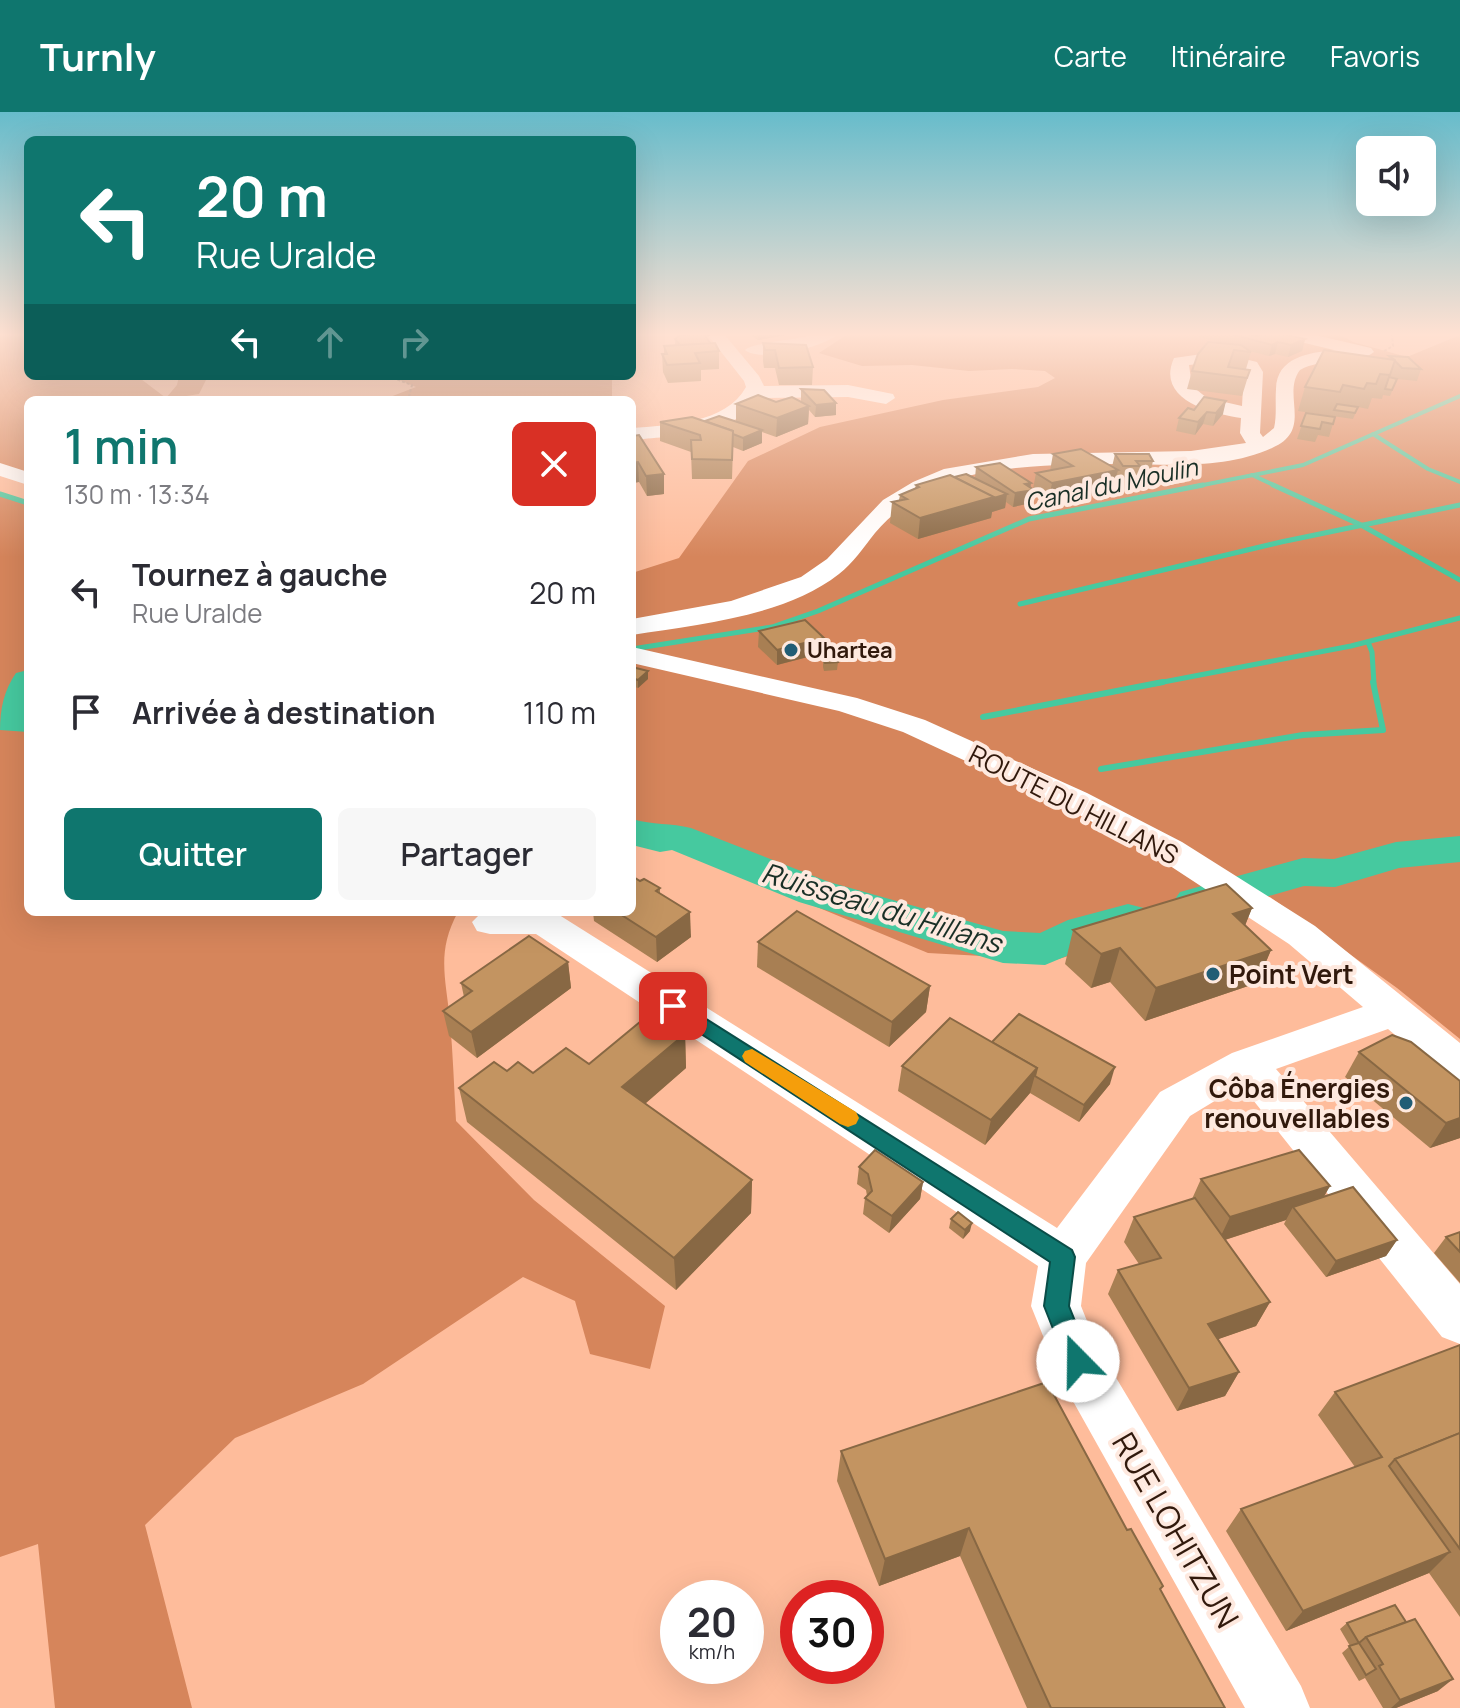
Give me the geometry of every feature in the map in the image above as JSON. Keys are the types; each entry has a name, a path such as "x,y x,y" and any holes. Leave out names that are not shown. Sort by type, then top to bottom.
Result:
{"street":[{"path":"636,433 716,419 736,408"},
{"path":"636,626 738,606 812,579 830,569 875,518 895,501 951,475 987,467 1045,461 1216,456 1276,440 1285,429 1285,408"},
{"path":"1249,413 1250,433 1258,446"},
{"path":"0,469 24,478"},
{"name":"ROUTE DU HILLANS","path":"636,656 847,704 914,726 1076,800 1170,850 1302,935 1460,1066"},
{"path":"490,922 543,922 1063,1257"},
{"name":"RUE LOHITZUN","path":"1279,1708 1078,1361 1056,1306 1063,1257 1175,1104 1196,1088 1247,1064 1395,1011"},
{"path":"1247,1064 1460,1321"}],"shaded area":[{"path":"0,408 24,408 24,475 0,474"},
{"path":"904,408 1460,408 1460,1039 1397,988 1270,897 1055,960 928,953 725,869 661,839 636,838 636,572 679,558 748,461 820,427"},
{"path":"0,496 24,500 24,916 456,916 447,940 444,966 456,1121 534,1200 665,1306 650,1369 590,1354 575,1301 523,1277 363,1384 235,1438 145,1525 192,1708 55,1708 38,1544 0,1557"}],"building":[{"path":"749,408 802,408 777,418"},
{"path":"1188,408 1220,408 1216,413 1207,412 1198,422 1179,418"},
{"path":"1335,408 1357,408 1355,413"},
{"path":"1306,413 1335,417 1333,424 1322,422 1320,429 1301,426"},
{"path":"719,416 762,430 743,438 705,421"},
{"path":"692,417 733,431 732,460 692,459 691,440 701,440 700,435 660,422"},
{"path":"636,435 639,435 664,474 646,476 636,462"},
{"path":"1081,449 1118,470 1052,483 1036,473 1073,466 1053,454"},
{"path":"1115,454 1149,454 1153,461 1136,461 1140,466 1123,466"},
{"path":"1000,463 1031,483 1025,484 1034,490 1015,493 976,467"},
{"path":"966,474 1007,494 994,498 954,477"},
{"path":"950,475 994,497 920,518 892,502 907,499 900,495 919,487 916,485"},
{"path":"805,620 824,638 777,650 759,631"},
{"path":"836,658 838,662 825,663 823,659"},
{"path":"636,668 648,671 638,680"},
{"path":"636,878 644,879 660,888 656,891 690,912 656,937 623,916 636,916"},
{"path":"1226,884 1252,908 1233,914 1271,950 1156,988 1120,948 1101,954 1073,930"},
{"path":"797,911 930,986 892,1022 758,942"},
{"path":"529,936 568,962 471,1032 443,1011 472,991 461,983"},
{"path":"652,1012 685,1034 622,1087 752,1180 674,1258 459,1088 494,1062 507,1071 518,1062 533,1073 566,1048 589,1064"},
{"path":"1019,1014 1115,1067 1084,1105 1035,1076 1037,1068 992,1042"},
{"path":"950,1018 1037,1068 991,1120 902,1066"},
{"path":"1392,1035 1411,1042 1460,1081 1460,1118 1446,1123 1359,1052"},
{"path":"875,1150 923,1182 892,1216 865,1198 872,1191 868,1174 859,1167"},
{"path":"1299,1150 1330,1186 1230,1217 1201,1179"},
{"path":"1353,1187 1397,1240 1336,1261 1293,1207"},
{"path":"1195,1198 1270,1302 1208,1324 1239,1372 1189,1388 1118,1270 1161,1258 1134,1217"},
{"path":"958,1212 972,1223 965,1230 951,1219"},
{"path":"1460,1232 1460,1252 1446,1237"},
{"path":"1460,1345 1460,1433 1395,1459 1389,1466 1450,1552 1303,1611 1241,1509 1382,1457 1335,1392"},
{"path":"1047,1382 1127,1530 1131,1529 1163,1586 1160,1589 1225,1708 1051,1708 969,1528 885,1559 841,1451"},
{"path":"1460,1433 1460,1549 1395,1459"},
{"path":"1395,1605 1406,1622 1366,1637 1359,1643 1347,1623"},
{"path":"1415,1619 1453,1679 1400,1700 1366,1637"},
{"path":"1359,1643 1376,1669 1366,1675 1349,1646"}],"waterway":[{"name":"Canal du Moulin","path":"1373,434 1432,408"},
{"name":"Canal du Moulin","path":"1252,475 1303,465 1373,434"},
{"path":"1373,434 1428,469 1460,482"},
{"name":"Canal du Moulin","path":"1203,485 1252,475"},
{"path":"1252,475 1278,487"},
{"name":"Canal du Moulin","path":"636,648 772,627 818,611 1029,519 1203,485"},
{"name":"Canal du Moulin","path":"1193,487 1203,485"},
{"path":"1273,485 1362,525"},
{"name":"Canal du Moulin","path":"0,494 24,502"},
{"path":"1362,525 1460,505"},
{"path":"1020,604 1362,525"},
{"path":"1362,525 1460,580"},
{"path":"1153,684 1351,646 1460,618"},
{"path":"1368,642 1372,652 1374,684"},
{"path":"983,717 1163,682"},
{"path":"1101,769 1303,735 1383,730 1373,682"},
{"name":"Ruisseau du Hillans","path":"24,691 13,722 24,721"},
{"name":"Ruisseau du Hillans","path":"636,833 660,839 676,837 814,892 1003,947 1045,949 1084,931 1128,919"},
{"name":"Ruisseau du Hillans","path":"1195,902 1303,872 1335,873 1396,855 1460,849"}],"slow traffic":[{"path":"752,1056 848,1118"}],"place":[{"name":"Uhartea","path":"791,650"},
{"name":"Point Vert","path":"1213,974"},
{"name":"Côba Énergies renouvellables","path":"1406,1103"}],"route":[{"path":"673,1006 1063,1257 1056,1306 1078,1361"}]}
